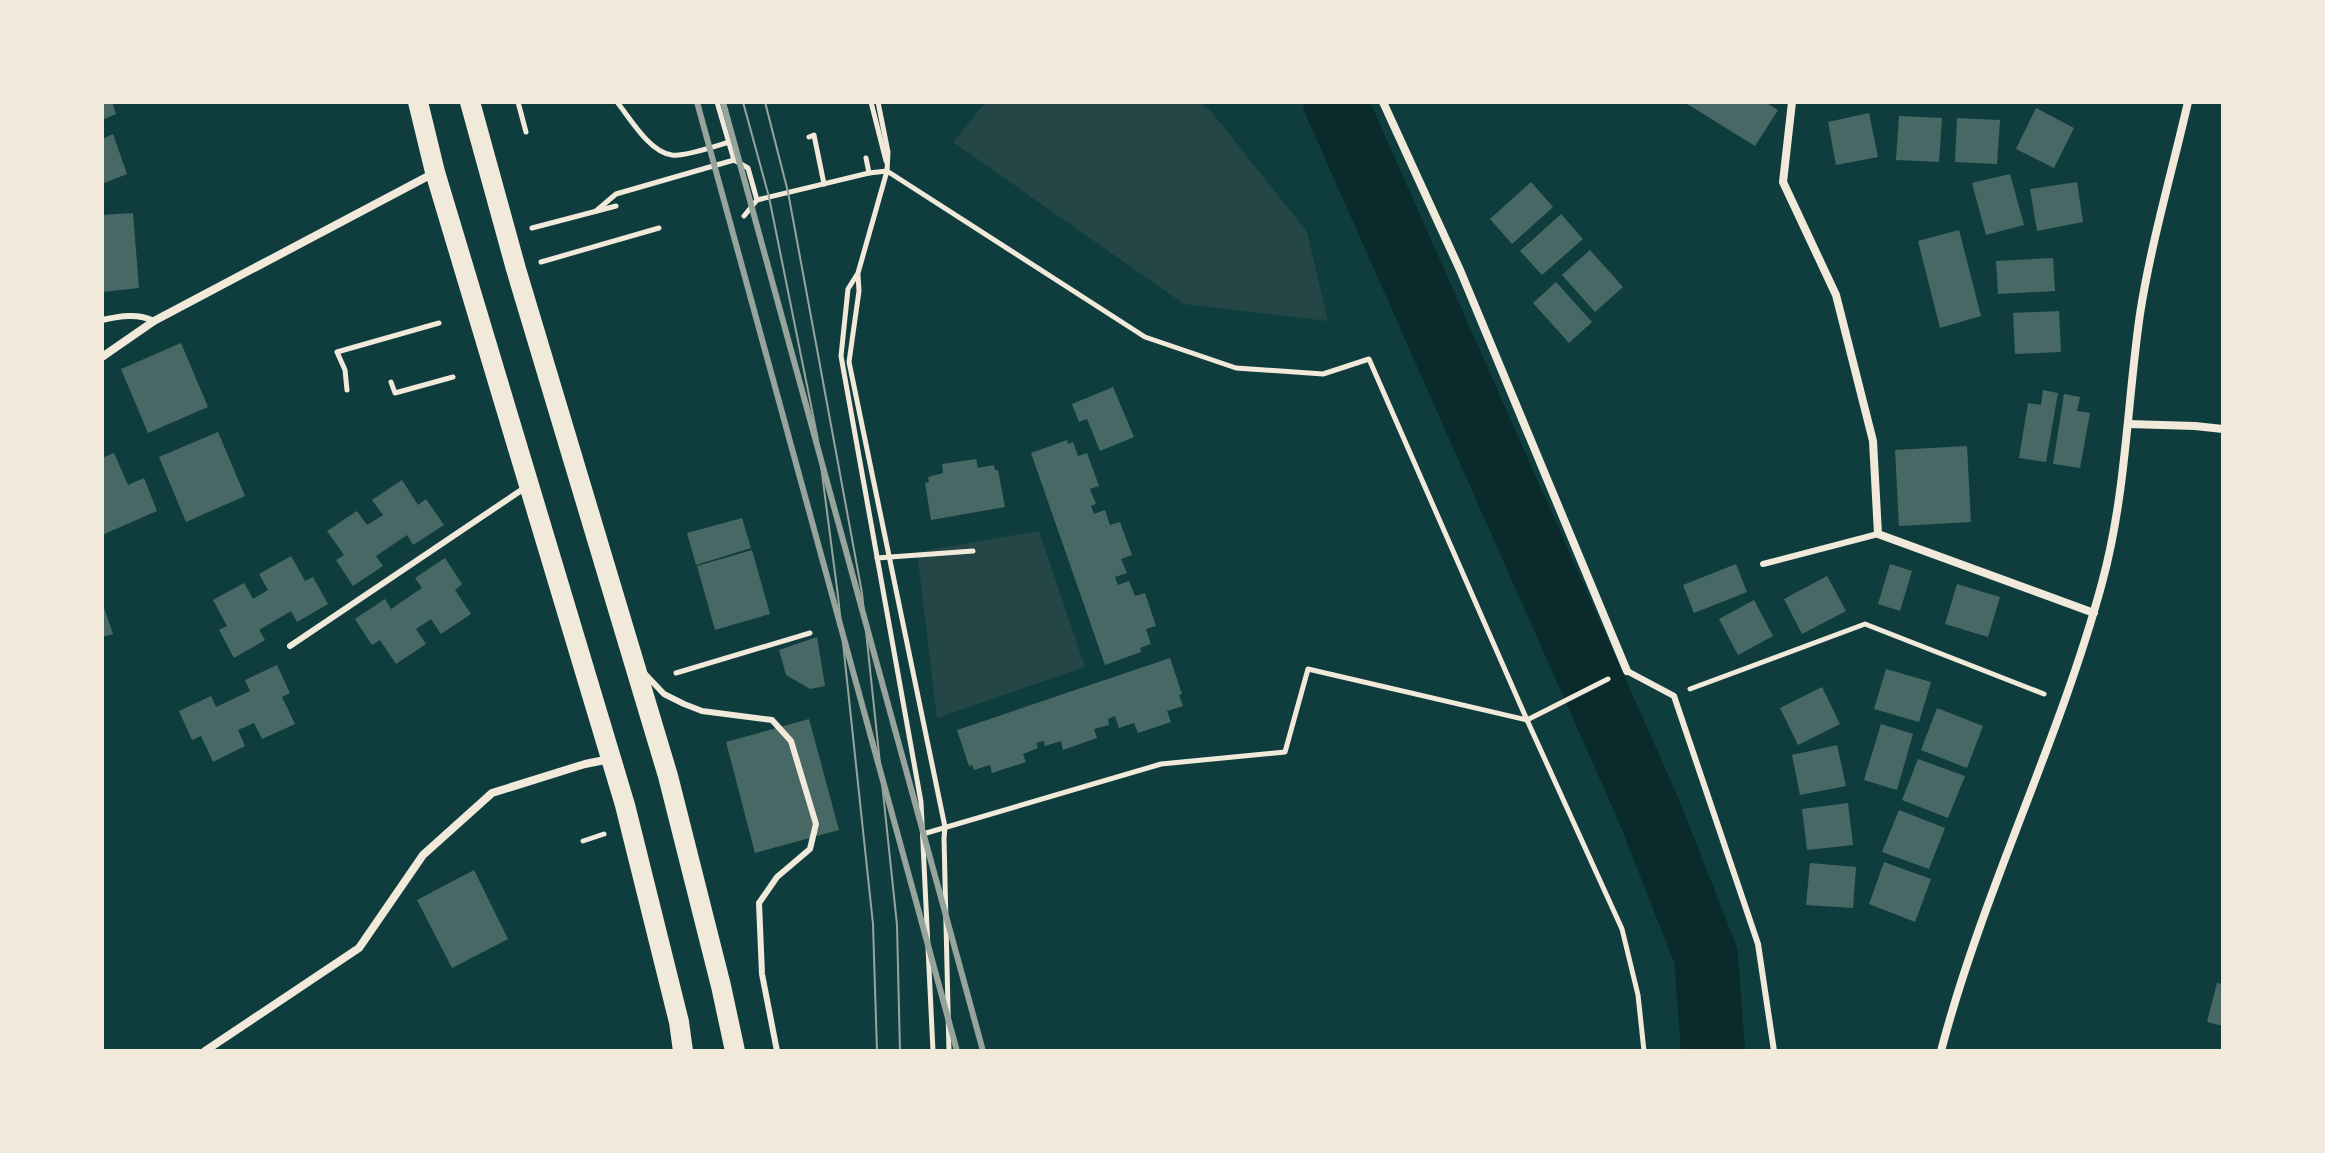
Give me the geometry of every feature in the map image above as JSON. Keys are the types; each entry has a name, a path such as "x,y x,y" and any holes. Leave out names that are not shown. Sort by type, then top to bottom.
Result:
{"main road":[{"path":"418,102 435,172 630,827 679,1022 683,1051"},
{"path":"470,102 516,269 671,788 735,1051"}],"street":[{"path":"1383,102 1460,270 1627,671"},
{"path":"1792,102 1783,182 1836,295 1873,441 1878,534 2094,613"},
{"path":"1941,1051 1968,962 2094,613 2118,516 2141,311 2188,102"},
{"path":"102,357 154,321 435,172"},
{"path":"2128,424 2223,429"},
{"path":"205,1051 359,948 423,855 492,793 610,759"}],"lane":[{"path":"102,320 144,316 154,321"},
{"path":"290,646 529,485"},
{"path":"1763,564 1878,534"},
{"path":"635,662 664,694 702,711 772,720 791,741 816,824 810,849 777,877 759,903 762,974 777,1051"},
{"path":"1627,671 1674,696 1758,944 1774,1051"}],"path":[{"path":"518,102 526,132"},
{"path":"617,102 645,139 660,151 673,155 729,142"},
{"path":"717,102 734,160 748,168 757,200"},
{"path":"871,102 887,171 858,273 848,289 841,356 921,802 933,1051"},
{"path":"878,102 888,152 886,162"},
{"path":"809,137 814,135 824,184"},
{"path":"866,158 869,173"},
{"path":"596,211 616,194 734,160"},
{"path":"744,216 757,200 887,171 1145,337 1236,368 1323,374 1369,359 1622,929 1638,995 1644,1051"},
{"path":"507,234 616,206"},
{"path":"516,269 659,228"},
{"path":"858,273 859,291 849,362 945,827 949,1051"},
{"path":"347,390 345,370 337,352 439,323"},
{"path":"391,382 395,393 453,377"},
{"path":"877,558 973,551"},
{"path":"1674,696 1865,624 2063,701"},
{"path":"676,673 810,633"},
{"path":"922,834 1161,764 1285,752 1308,669 1527,720 1613,677"}],"shaded area":[{"path":"986,102 1200,102 1211,111 1307,232 1328,321 1184,304 953,142"},
{"path":"1039,531 1085,667 937,718 917,552"}],"building":[{"path":"102,102 112,102 116,114 102,120"},
{"path":"1684,102 1765,102 1778,110 1755,146"},
{"path":"2036,108 2074,128 2054,168 2016,149"},
{"path":"1869,113 1878,157 1836,165 1828,122"},
{"path":"1899,116 1942,118 1939,162 1896,160"},
{"path":"1957,118 2000,120 1997,164 1955,162"},
{"path":"113,134 127,174 102,184 102,139"},
{"path":"2010,174 2024,225 1986,235 1972,183"},
{"path":"1531,182 1553,207 1512,244 1490,219"},
{"path":"2077,182 2083,222 2037,231 2030,189"},
{"path":"133,213 139,288 102,292 102,215"},
{"path":"1561,214 1583,239 1542,275 1520,251"},
{"path":"1959,230 1981,316 1940,328 1918,241"},
{"path":"1590,250 1623,287 1595,312 1562,275"},
{"path":"2053,258 2055,291 1998,294 1996,261"},
{"path":"1556,282 1592,322 1569,343 1533,303"},
{"path":"2059,311 2061,352 2015,354 2013,313"},
{"path":"181,343 208,407 148,433 121,369"},
{"path":"1113,387 1134,437 1100,451 1087,419 1079,422 1072,404"},
{"path":"2043,390 2058,393 2046,462 2019,458 2028,403 2041,405"},
{"path":"2064,394 2080,397 2077,411 2090,413 2080,468 2053,464"},
{"path":"218,432 245,496 186,522 159,457"},
{"path":"1067,440 1068,444 1073,442 1078,456 1087,453 1099,486 1090,489 1096,504 1091,506 1094,514 1105,510 1110,525 1120,522 1132,555 1121,559 1127,573 1115,577 1118,585 1129,581 1135,596 1145,593 1156,626 1146,629 1151,644 1140,648 1141,652 1105,665 1031,453"},
{"path":"1967,446 1971,522 1899,526 1895,450"},
{"path":"114,453 128,485 144,478 157,511 102,535 102,458"},
{"path":"976,459 978,468 994,465 998,470 1005,507 931,520 925,483 929,482 928,477 943,473 942,464"},
{"path":"402,480 418,505 426,499 444,525 413,545 407,535 376,556 383,566 353,586 336,560 344,555 327,531 357,511 367,525 383,515 372,500"},
{"path":"742,518 751,548 696,565 687,533"},
{"path":"752,550 770,614 715,630 697,566"},
{"path":"291,556 305,581 313,577 328,604 297,622 291,611 259,630 265,640 234,658 219,630 227,626 213,600 244,583 253,599 268,590 259,574"},
{"path":"445,558 462,584 455,590 471,614 441,634 431,619 416,629 426,644 396,664 380,640 372,645 355,619 385,599 391,609 422,588 415,578"},
{"path":"1736,564 1747,592 1694,613 1683,585"},
{"path":"1890,564 1912,571 1900,611 1878,604"},
{"path":"1827,576 1846,611 1802,634 1784,599"},
{"path":"1957,584 2000,597 1988,637 1945,624"},
{"path":"1754,600 1773,636 1738,655 1719,619"},
{"path":"102,602 113,634 102,637"},
{"path":"817,637 825,686 810,689 786,675 779,650"},
{"path":"1170,658 1183,706 1167,711 1171,722 1138,733 1134,723 1119,728 1115,716 1108,719 1109,725 1094,729 1097,738 1063,750 1061,741 1045,746 1044,741 1036,743 1038,748 1023,754 1026,762 992,773 990,765 974,770 972,765 969,766 957,730"},
{"path":"277,665 290,693 282,697 295,724 262,739 254,723 238,730 245,746 213,762 201,736 192,740 179,711 211,696 216,707 250,691 245,680"},
{"path":"1886,669 1931,682 1919,722 1874,709"},
{"path":"1822,687 1840,724 1798,745 1780,708"},
{"path":"1937,708 1983,726 1967,768 1921,750"},
{"path":"809,719 839,830 755,853 726,742"},
{"path":"1881,724 1913,734 1897,790 1864,780"},
{"path":"1837,745 1846,786 1800,795 1792,755"},
{"path":"1918,759 1965,776 1948,818 1902,800"},
{"path":"1848,803 1853,845 1807,850 1802,809"},
{"path":"1899,810 1945,828 1929,869 1882,852"},
{"path":"1884,862 1931,879 1915,922 1869,904"},
{"path":"1810,863 1856,867 1853,908 1806,905"},
{"path":"474,870 508,939 452,968 417,900"},
{"path":"2217,983 2223,984 2223,1026 2207,1022"}],"waterway":[{"path":"1335,102 1649,811 1706,956 1713,1051"}],"tram line":[{"path":"743,102 769,197 817,435 838,596 873,924 877,1051"},
{"path":"765,102 788,192 862,593 897,925 900,1051"}],"railway":[{"path":"697,102 957,1051"},
{"path":"723,102 983,1051"}]}
